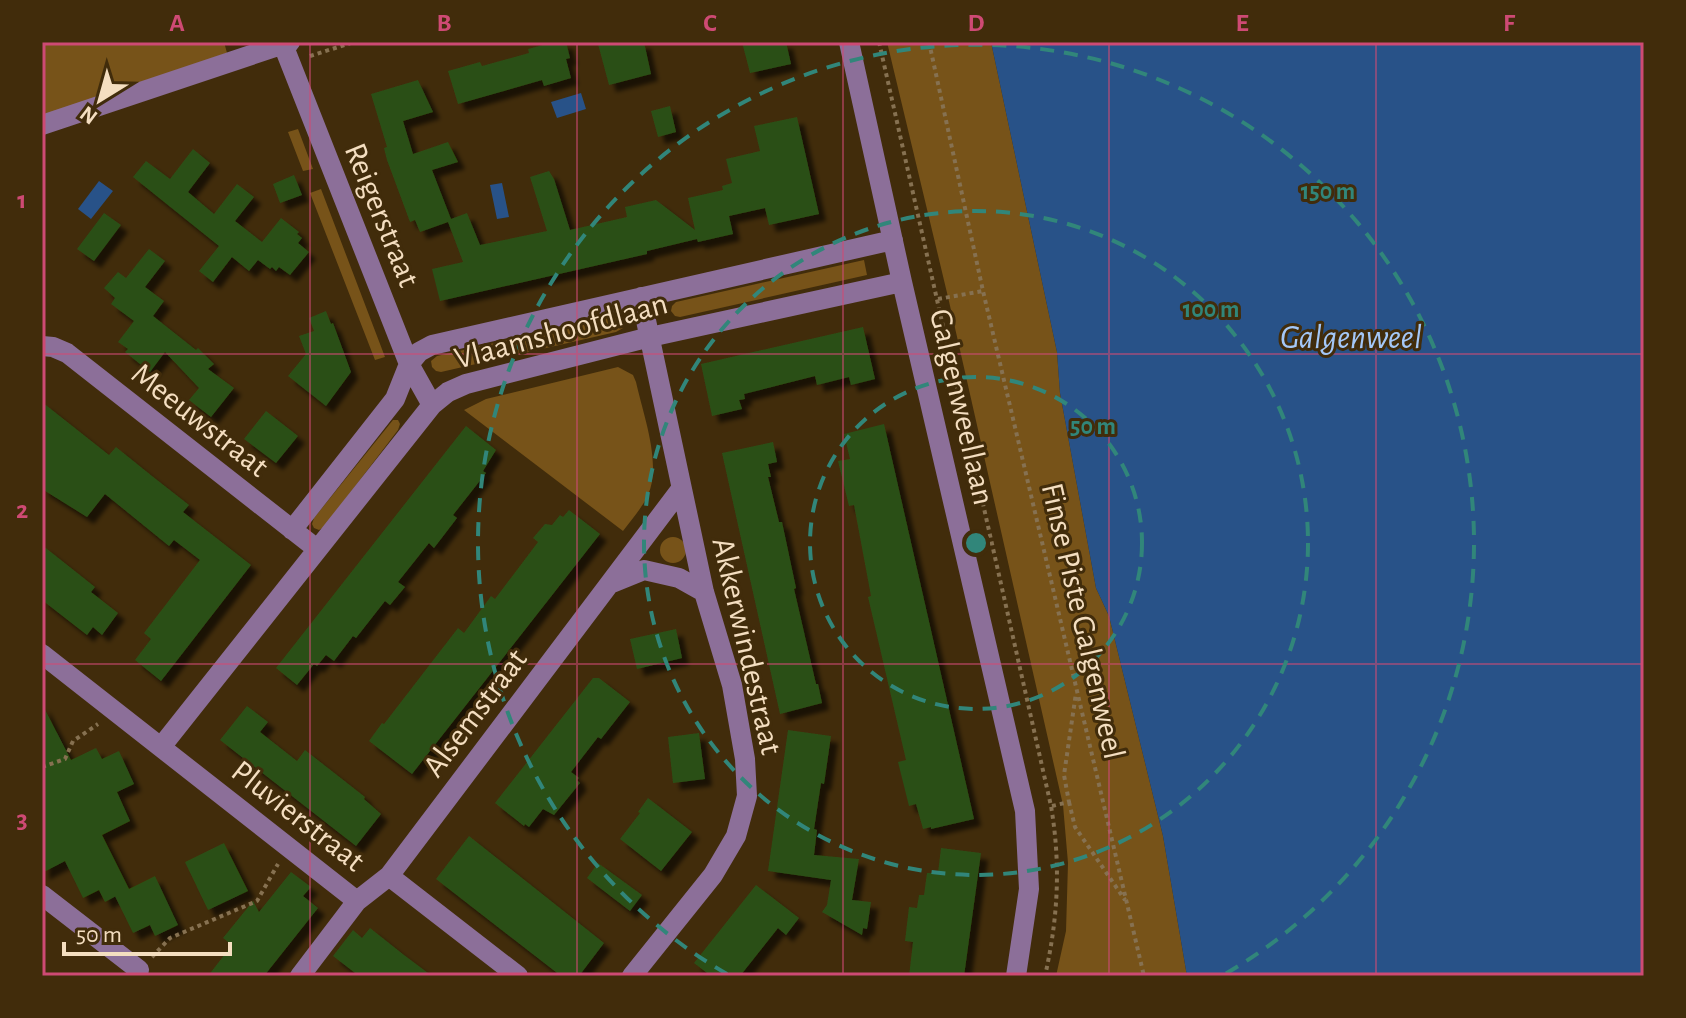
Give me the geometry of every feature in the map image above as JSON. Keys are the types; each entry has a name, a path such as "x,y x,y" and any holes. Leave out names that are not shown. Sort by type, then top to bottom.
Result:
{"street":[{"name":"Galgenweellaan","path":"849,42 1025,811 1029,889 1016,976"},
{"path":"42,125 285,43"},
{"name":"Reigerstraat","path":"285,43 409,364 432,405"},
{"name":"Vlaamshoofdlaan","path":"292,530 395,399 409,364 419,352 432,345 893,240"},
{"name":"Vlaamshoofdlaan","path":"161,747 432,405 448,392 466,384 650,337 902,282"},
{"name":"Akkerwindestraat","path":"632,976 713,875 736,836 747,796 745,759 732,685 704,592 641,297"},
{"name":"Meeuwstraat","path":"42,346 67,353 317,549"},
{"name":"Alsemstraat","path":"389,876 681,489"},
{"path":"608,585 644,570 679,578 704,592"},
{"name":"Pluvierstraat","path":"42,654 357,901 389,876 518,976"},
{"path":"42,895 139,970"},
{"path":"300,976 357,901"}],"path":[{"path":"879,42 1055,828 1057,909 1045,976"},
{"name":"Finse Piste Galgenweel","path":"929,42 983,291 1144,976"},
{"path":"937,299 983,291"},
{"path":"1076,691 1064,775 1075,827 1127,903"},
{"path":"42,767 65,759 73,741 116,711"},
{"path":"1025,811 1069,802"},
{"path":"139,970 170,938 257,901 288,847"}],"shaded area":[{"path":"53,42 224,42 227,53 42,118 42,46"},
{"path":"887,42 991,42 1057,352 1060,393 1096,588 1109,616 1163,836 1187,976 1056,976 1066,931 1068,863 1063,805"},
{"path":"298,129 313,169 303,171 288,132"},
{"path":"321,189 385,357 375,360 310,193"},
{"path":"864,260 867,275 680,317 671,311 676,302"},
{"path":"613,316 620,317 624,322 623,328 616,332 441,372 432,367 431,361 437,356"},
{"path":"618,367 633,375 636,382 650,439 653,469 648,495 623,531 464,410 486,399"},
{"path":"393,420 398,420 400,424 398,430 324,527 319,530 314,528 314,518"},
{"path":"673,537 682,541 686,550 682,559 673,563 664,559 660,550 664,541"}],"water":[{"name":"Galgenweel","path":"991,42 1644,42 1644,976 1187,976 1163,836 1109,616 1096,588 1060,393 1057,352"},
{"path":"581,93 586,109 557,118 551,102"},
{"path":"99,181 113,191 91,219 78,209"},
{"path":"502,183 509,217 497,219 490,185"}],"building":[{"path":"566,42 571,78 544,86 542,80 458,104 448,71 480,62 482,66 529,53 528,49"},
{"path":"644,42 651,74 609,85 598,44"},
{"path":"742,42 786,42 791,64 750,73"},
{"path":"418,80 433,112 403,121 413,154 448,142 458,162 432,170 451,219 467,213 480,245 547,231 530,177 549,171 570,230 627,217 625,207 656,200 695,230 688,198 723,190 722,186 732,183 726,159 760,151 754,126 797,117 819,214 769,225 765,208 729,216 733,234 698,242 697,239 647,251 647,254 440,301 432,269 463,262 448,222 420,232 415,220 410,222 387,160 384,148 387,147 371,94"},
{"path":"670,106 676,132 658,137 651,111"},
{"path":"193,149 210,163 188,192 214,214 237,184 254,197 235,221 262,242 281,218 299,232 297,234 302,238 298,243 309,252 290,275 279,267 276,271 272,267 270,269 258,260 249,271 232,257 213,282 199,271 219,246 133,177 146,161 170,179"},
{"path":"294,175 302,195 280,203 273,184"},
{"path":"104,213 121,225 94,261 77,249"},
{"path":"149,249 165,261 145,287 164,301 153,316 196,350 198,348 214,364 208,369 234,388 211,417 189,400 199,388 165,352 150,372 125,352 128,349 118,342 134,321 111,304 115,298 104,288 118,272 126,278"},
{"path":"326,311 351,372 326,406 288,376 306,354 299,336 314,331 309,318"},
{"path":"863,327 875,379 851,385 849,377 817,385 815,376 744,394 745,399 739,400 742,409 712,416 701,364"},
{"path":"42,402 109,455 116,447 189,505 183,512 251,565 161,681 135,660 151,639 144,633 200,560 174,540 169,546 105,494 87,517 42,489"},
{"path":"266,411 298,436 276,463 244,439"},
{"path":"884,424 974,819 931,829 923,829 916,804 909,806 898,762 906,760 868,597 871,596 854,505 849,506 838,461 850,459 844,434"},
{"path":"466,426 496,450 483,471 486,473 453,515 457,518 434,548 429,543 398,582 405,587 390,605 385,601 334,661 326,655 297,685 276,668"},
{"path":"773,442 777,462 768,464 771,477 768,477 779,522 782,522 794,589 822,703 780,714 722,453"},
{"path":"569,510 600,534 412,774 369,741 458,628 464,633 491,596 495,599 538,542 533,538 545,524 552,525"},
{"path":"42,545 95,587 91,592 118,613 102,635 93,627 87,635 42,600"},
{"path":"676,629 682,658 637,669 630,639"},
{"path":"593,678 599,678 630,702 571,772 580,783 554,815 543,809 529,827 524,826 495,803"},
{"path":"42,704 71,760 96,748 102,759 119,751 134,784 117,792 130,821 102,835 129,889 105,902 99,890 83,898 65,861 42,873"},
{"path":"247,706 268,722 260,732 297,761 305,750 365,797 381,814 356,846 220,740"},
{"path":"788,730 831,736 814,829 817,830 814,855 859,859 852,900 871,902 867,929 863,928 862,935 822,912 827,905 831,880 768,871"},
{"path":"699,733 705,779 673,783 668,737"},
{"path":"648,798 692,832 661,871 620,839"},
{"path":"469,836 604,943 579,976 561,976 436,879"},
{"path":"224,843 248,891 208,910 185,862"},
{"path":"941,848 981,853 964,976 909,976 913,942 905,941 909,907 917,908 919,895 924,895 927,873 938,873"},
{"path":"598,863 642,895 630,911 587,878"},
{"path":"291,872 311,887 303,896 318,908 264,976 208,976 232,945 223,938 253,901 259,912"},
{"path":"155,876 178,925 155,936 150,925 133,933 115,896"},
{"path":"756,885 799,918 786,935 778,928 740,976 711,976 694,963"},
{"path":"370,928 432,976 359,976 333,956 353,930 362,938"}]}
